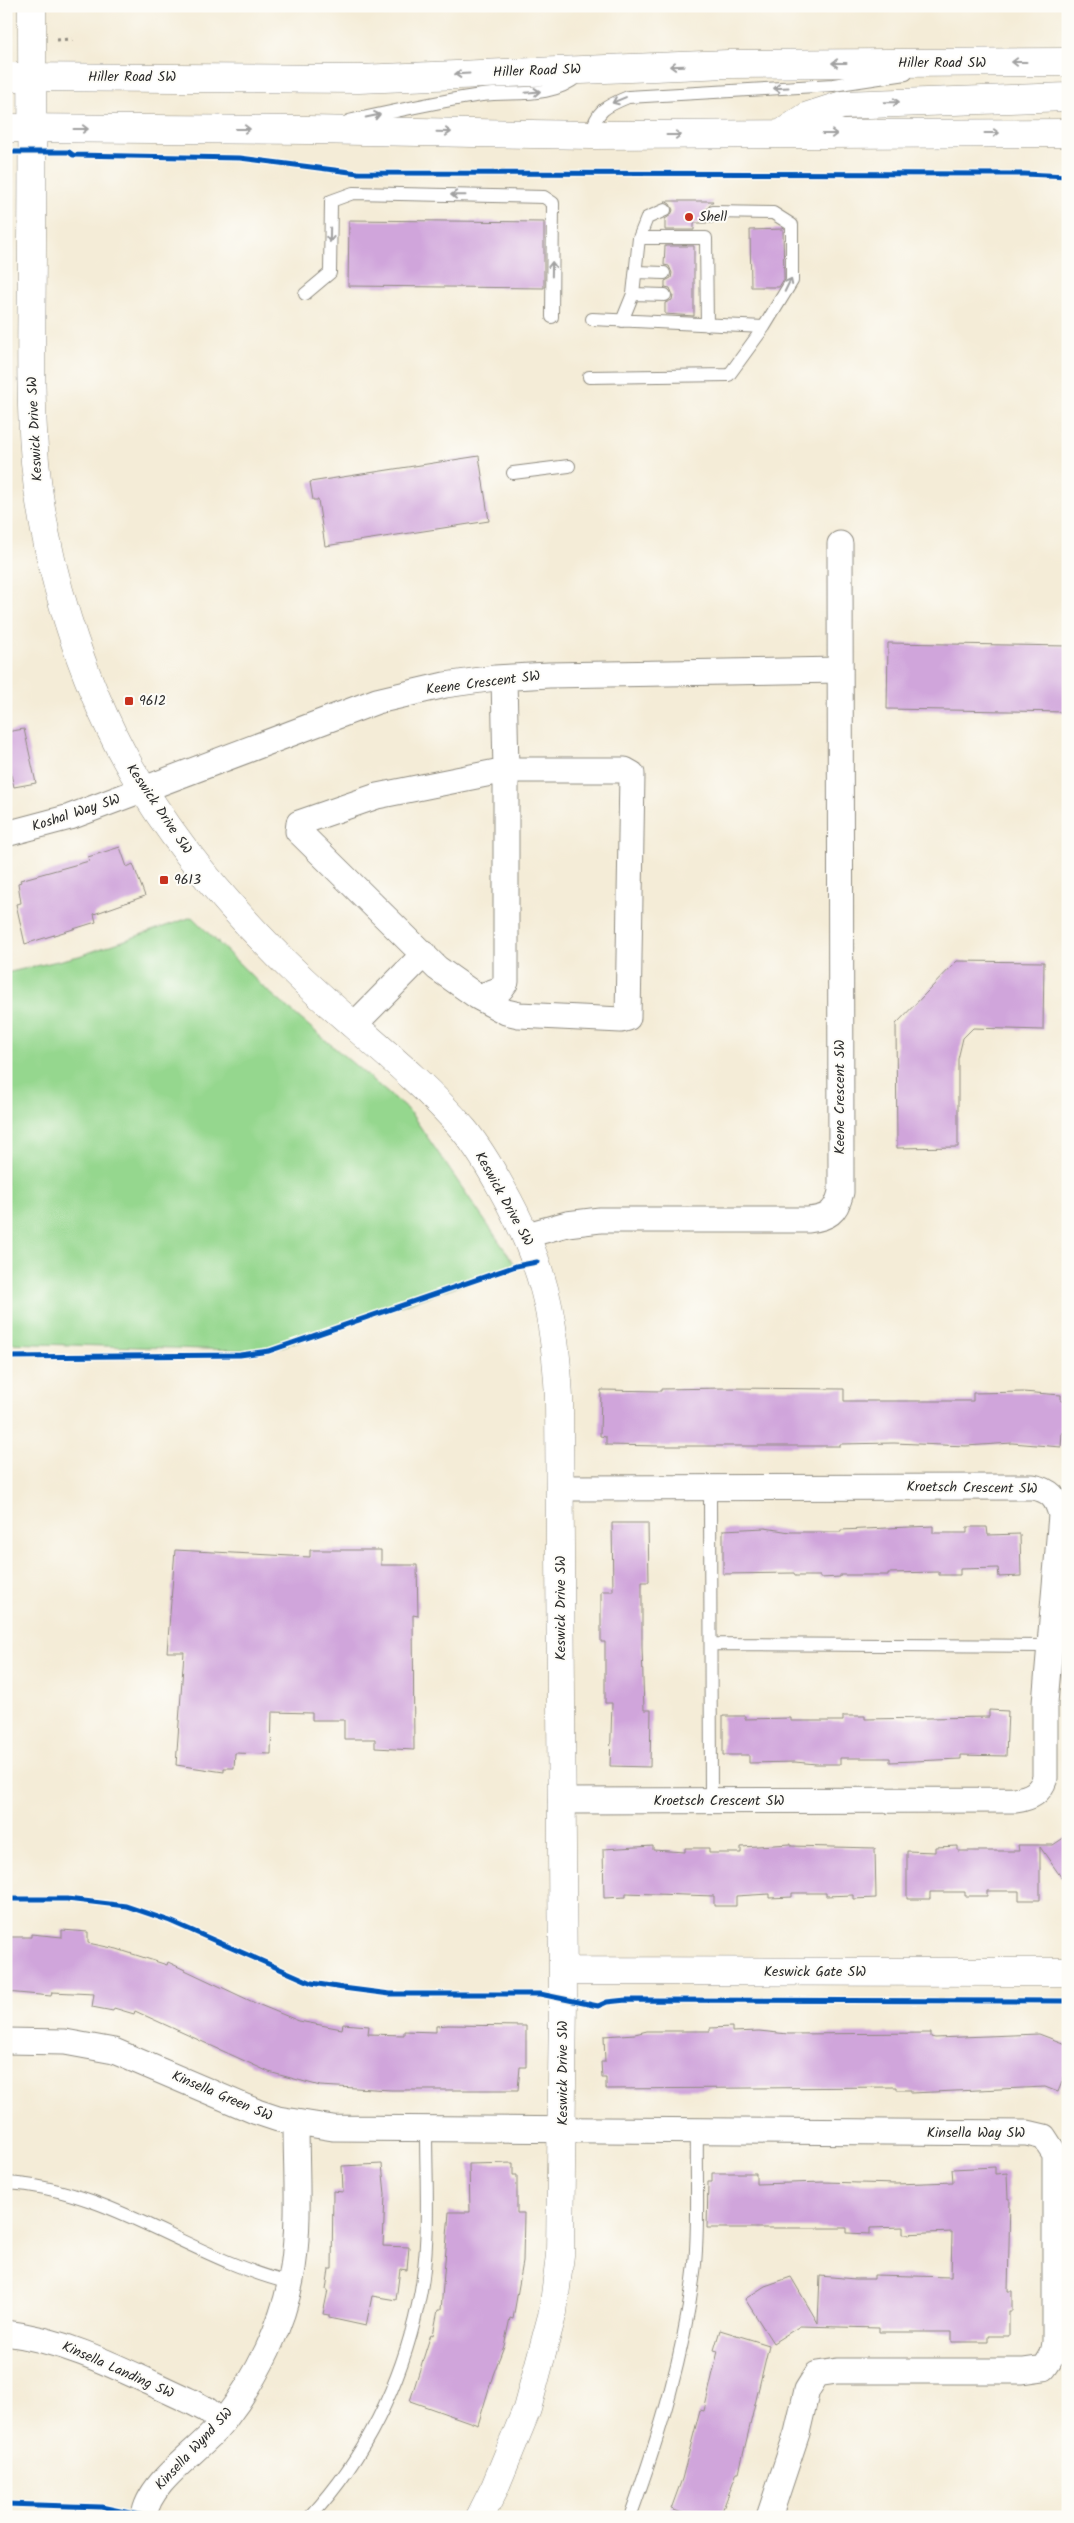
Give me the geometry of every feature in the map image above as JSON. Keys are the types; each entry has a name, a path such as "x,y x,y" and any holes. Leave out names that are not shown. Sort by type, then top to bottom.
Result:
{"street":[{"name":"Keswick Drive SW","path":"32,6 19,77 19,128 32,416 39,499 53,566 79,652 110,729 144,790 180,842 248,926 305,982 435,1100 465,1132 488,1165 527,1235 542,1275 550,1311 559,1398 560,1488 563,1971 560,2255 553,2312 527,2409 495,2487 480,2517"},
{"name":"Hiller Road SW","path":"19,77 359,79 728,64 1068,62"},
{"path":"781,134 808,116 842,105 1068,97"},
{"path":"19,128 308,130 591,135 1068,133"},
{"path":"1034,133 1068,142"},
{"name":"Keene Crescent SW","path":"527,1235 585,1221 808,1220 830,1215 836,1209 840,1192 840,544"},
{"name":"Keene Crescent SW","path":"144,790 377,701 446,685 549,675 839,670"},
{"path":"478,997 501,989 506,982 504,678"},
{"path":"506,770 626,770 632,774 628,1018 621,1020 519,1015 506,1012 478,997 437,968 298,831 299,823 377,796 506,770"},
{"name":"Koshal Way SW","path":"6,834 70,817 144,790"},
{"path":"354,1025 424,954"},
{"name":"Kroetsch Crescent SW","path":"560,1488 1044,1489 1056,1499 1061,1515 1045,1703 1045,1778 1042,1788 1026,1799 562,1802"},
{"name":"Keswick Gate SW","path":"563,1971 1068,1972"},
{"name":"Kinsella Green SW","path":"6,2041 64,2042 114,2051 234,2103 278,2119 296,2123 350,2130 562,2130"},
{"name":"Kinsella Wynd SW","path":"144,2517 145,2507 158,2486 222,2423 256,2372 271,2343 290,2283 296,2231 296,2123"},
{"name":"Kinsella Way SW","path":"562,2130 1027,2133 1036,2134 1044,2138 1055,2154 1055,2342 1054,2352 1050,2361 1044,2368 1023,2371 837,2371 817,2374 807,2390 797,2433 769,2517"},
{"name":"Kinsella Landing SW","path":"6,2333 33,2337 80,2351 190,2401 207,2410 222,2423"}],"lane":[{"path":"591,135 594,120 601,111 628,97 833,85 985,62"},
{"path":"308,130 481,95 544,91 573,80 585,69"},
{"path":"305,294 330,272 331,201 353,194 544,197 553,203 552,317"},
{"path":"622,321 633,294 637,272 639,238 648,218 665,210"},
{"path":"590,377 729,375 764,327 792,280 792,225 773,213 713,212"},
{"path":"639,238 706,238 700,273 700,295 707,324"},
{"path":"637,272 664,273"},
{"path":"633,294 665,295"},
{"path":"592,319 764,327"},
{"path":"513,473 568,466"},
{"path":"710,1488 711,1801"},
{"path":"711,1644 1049,1646"},
{"path":"310,2517 351,2464 380,2417 409,2338 418,2304 423,2265 426,2222 426,2130"},
{"path":"630,2517 667,2409 686,2326 695,2262 697,2132"},
{"path":"6,2183 86,2199 124,2213 262,2276 290,2283"}],"green space":[{"path":"192,917 262,986 410,1112 516,1266 269,1351 6,1343 6,973 79,956"}],"building":[{"name":"Shell","path":"665,201 713,201 705,212 708,219 713,220 713,223 694,223 694,230 665,230 665,219 671,215 673,210 670,204"},
{"path":"349,220 544,222 544,288 348,286"},
{"name":"Shell","path":"783,229 784,279 779,287 751,287 750,230"},
{"path":"665,246 694,246 694,316 665,314 665,303 672,300 673,295 670,288 665,287 665,281 671,278 672,273 669,266 664,265"},
{"path":"479,456 489,521 325,546 318,500 313,500 310,482"},
{"path":"888,643 1068,646 1068,712 887,709"},
{"path":"24,729 36,783 14,787 10,771 6,772 6,732"},
{"path":"120,847 127,867 133,864 145,896 94,914 96,922 25,944 16,904 21,903 18,883 21,882 20,880 89,861 88,857"},
{"path":"957,961 1044,962 1043,1030 973,1028 963,1038 958,1059 958,1147 897,1148 896,1024"},
{"path":"661,1389 844,1389 844,1401 973,1401 973,1393 1023,1392 1061,1395 1061,1401 1067,1401 1065,1433 1062,1433 1061,1447 1012,1443 966,1446 894,1443 840,1444 840,1446 606,1445 606,1437 600,1436 601,1390 661,1391"},
{"path":"612,1523 648,1523 649,1582 642,1582 642,1647 644,1710 651,1710 650,1767 610,1766 612,1703 605,1703 605,1642 601,1642 601,1591 613,1591"},
{"path":"933,1526 933,1533 967,1533 967,1527 987,1527 988,1535 1020,1534 1021,1576 999,1577 998,1568 960,1569 960,1575 939,1575 939,1572 888,1573 888,1575 840,1575 840,1577 820,1578 820,1576 795,1576 794,1573 723,1574 723,1530 765,1528 790,1532 841,1532 841,1530"},
{"path":"175,1550 310,1557 310,1550 381,1550 381,1565 417,1565 418,1616 413,1615 414,1750 375,1748 375,1739 344,1739 344,1720 312,1720 312,1713 272,1712 271,1754 235,1753 234,1768 224,1768 224,1772 176,1765 184,1652 167,1652"},
{"path":"989,1710 1008,1711 1006,1756 961,1755 961,1759 890,1762 890,1758 840,1758 840,1764 816,1764 795,1762 749,1763 749,1755 723,1755 723,1716 745,1716 745,1719 791,1718 791,1721 843,1721 843,1716 865,1716 865,1719 989,1717"},
{"path":"1068,1835 1068,1887 1040,1847 1040,1900 1019,1900 1019,1891 987,1891 987,1896 965,1896 965,1892 930,1892 930,1899 907,1899 907,1851 935,1852 935,1847 958,1846 958,1851 1019,1851 1018,1845 1053,1845"},
{"path":"791,1844 791,1846 875,1848 876,1898 853,1899 853,1895 826,1896 826,1893 792,1893 792,1897 769,1898 769,1894 736,1896 736,1906 714,1906 714,1896 626,1893 626,1897 604,1898 603,1849 653,1846 653,1850 685,1852 685,1848 709,1848 709,1853 741,1853 741,1847"},
{"path":"62,1930 88,1932 88,1943 117,1949 167,1965 168,1962 255,2003 299,2021 342,2029 343,2024 369,2026 368,2034 404,2035 404,2031 436,2032 436,2026 448,2025 526,2026 526,2067 520,2067 518,2090 391,2090 320,2086 269,2072 135,2011 134,2014 114,2008 113,2011 92,2007 94,1994 52,1992 51,1996 6,1992 6,1937 31,1937 31,1934 62,1937"},
{"path":"732,2027 732,2032 759,2031 788,2034 931,2033 931,2037 935,2038 1039,2034 1068,2045 1068,2067 1058,2092 1045,2087 911,2093 911,2090 897,2090 897,2087 606,2089 606,2078 602,2078 601,2062 605,2062 604,2036 635,2034 647,2031 710,2031 710,2028"},
{"path":"513,2163 513,2175 517,2175 517,2213 524,2213 523,2262 513,2319 510,2318 504,2346 478,2425 410,2401 431,2334 433,2335 438,2310 441,2310 449,2212 470,2212 469,2164"},
{"path":"382,2164 385,2194 383,2246 409,2247 407,2270 400,2269 396,2300 372,2296 366,2326 329,2318 329,2315 323,2314 328,2290 326,2290 329,2269 332,2269 333,2191 343,2192 342,2166"},
{"path":"995,2167 995,2174 1007,2173 1008,2199 1010,2199 1008,2291 1012,2291 1012,2311 1009,2311 1009,2336 988,2336 988,2342 952,2342 952,2332 879,2332 879,2328 800,2326 773,2343 745,2299 765,2286 791,2277 818,2323 820,2276 855,2279 874,2279 874,2275 951,2277 952,2232 903,2234 903,2227 870,2228 870,2234 847,2233 847,2228 707,2228 708,2182 712,2182 712,2173 756,2173 756,2184 824,2182 896,2184 953,2182 952,2169"},
{"path":"720,2330 769,2345 739,2472 737,2472 720,2517 693,2517 671,2509 682,2479 700,2410 704,2411 718,2351 714,2350"}],"cycle path":[{"path":"6,152 69,152 73,155 240,158 358,173 1024,174 1068,176"},
{"path":"6,1357 240,1355 269,1351 516,1266 537,1262"},
{"path":"6,1899 67,1899 126,1906 170,1921 312,1983 390,1994 540,1994 598,2006 607,2002 626,2000 1068,2001"},
{"path":"6,2504 101,2507 144,2516"}],"place":[{"name":"Shell","path":"689,217"},
{"name":"9612","path":"129,701"},
{"name":"9613","path":"164,880"}]}
